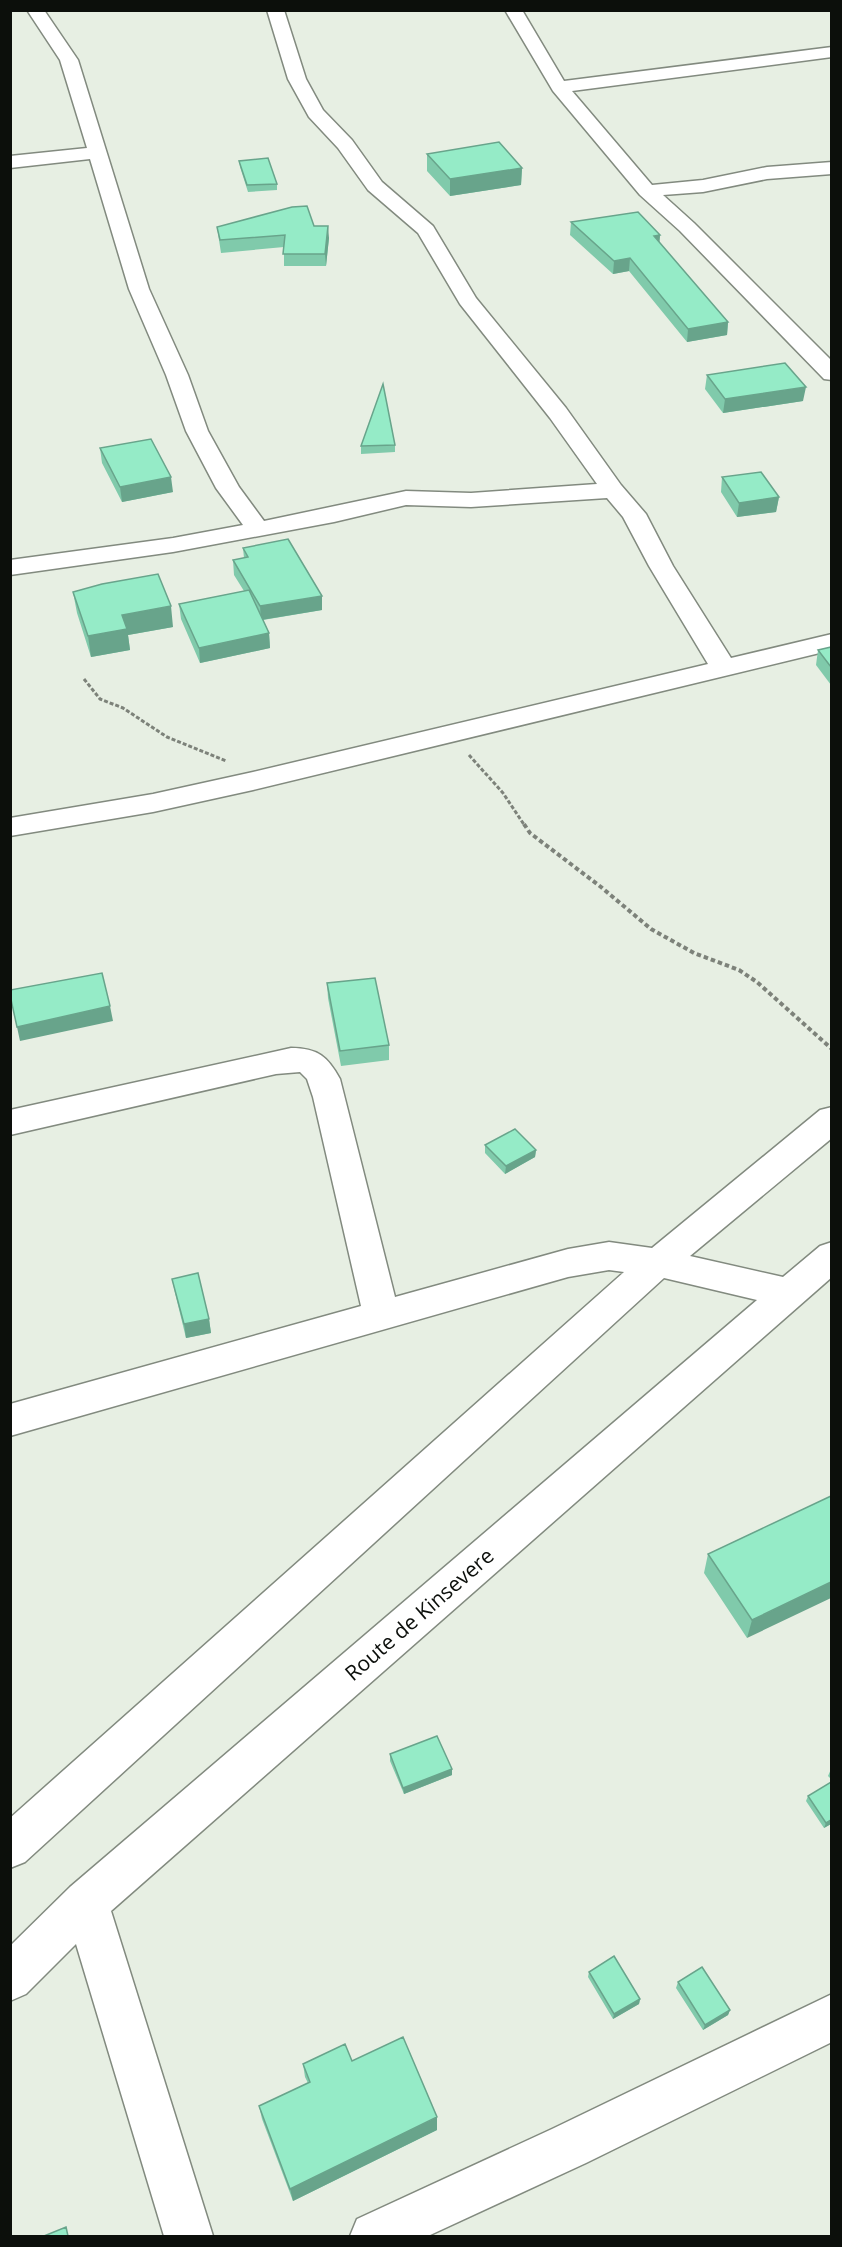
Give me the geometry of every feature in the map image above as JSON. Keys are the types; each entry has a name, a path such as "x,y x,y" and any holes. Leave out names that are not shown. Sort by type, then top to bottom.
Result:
{"street":[{"path":"35,10 69,60 139,289 155,332 177,375 197,431 228,488 258,530"},
{"path":"275,10 297,79 315,113 345,144 375,186 426,230 467,300 563,420 613,490 634,514 661,566 724,668"},
{"path":"513,10 559,87 647,191 687,227 831,374"},
{"path":"559,87 831,52"},
{"path":"10,162 96,153"},
{"path":"647,191 703,186 767,173 831,168"},
{"path":"807,350 831,353"},
{"path":"10,568 173,545 258,530 406,498 471,500 613,490"},
{"path":"10,827 153,804 253,782 831,642"},
{"path":"10,1123 276,1062 296,1059 313,1064 322,1073 362,1224 381,1316"},
{"path":"10,1847 658,1263 831,1119"},
{"path":"10,1420 568,1263 609,1256 658,1263 790,1293"},
{"name":"Route de Kinsevere","path":"10,1977 86,1903 831,1256"},
{"path":"86,1903 188,2236"},
{"path":"374,2236 569,2146 831,2017"}],"path":[{"path":"84,679 100,699 123,708 167,737 207,751 227,761 253,782"},
{"path":"456,733 473,763 503,793 530,833 651,929 694,953 740,970 757,982 831,1049"}],"building":[{"path":"499,142 522,168 450,179 427,154"},
{"path":"268,158 277,184 247,185 239,161"},
{"path":"307,206 314,226 328,226 325,254 283,254 285,235 220,240 217,227 292,207"},
{"path":"638,212 660,235 654,236 728,322 688,329 630,258 614,261 571,222"},
{"path":"785,363 806,387 725,399 707,375"},
{"path":"383,384 395,445 361,446"},
{"path":"151,439 171,477 120,487 100,448"},
{"path":"761,472 779,497 739,503 722,477"},
{"path":"288,539 322,596 260,606 233,560 248,557 243,548"},
{"path":"158,574 171,606 122,615 127,629 88,636 73,592 102,584"},
{"path":"249,590 269,633 199,648 179,604"},
{"path":"831,647 831,667 818,650"},
{"path":"102,973 110,1006 17,1027 10,990"},
{"path":"375,978 389,1045 340,1051 327,983"},
{"path":"515,1129 536,1150 506,1166 485,1145"},
{"path":"198,1273 209,1319 184,1324 172,1279"},
{"path":"831,1496 831,1582 752,1620 708,1554"},
{"path":"437,1736 452,1769 403,1788 390,1754"},
{"path":"831,1782 831,1820 826,1823 808,1796"},
{"path":"614,1956 640,1999 614,2014 589,1972"},
{"path":"702,1967 730,2010 705,2025 678,1982"},
{"path":"403,2037 437,2117 290,2189 259,2106 310,2082 303,2064 345,2044 352,2061"},
{"path":"66,2227 68,2236 44,2236"}]}
